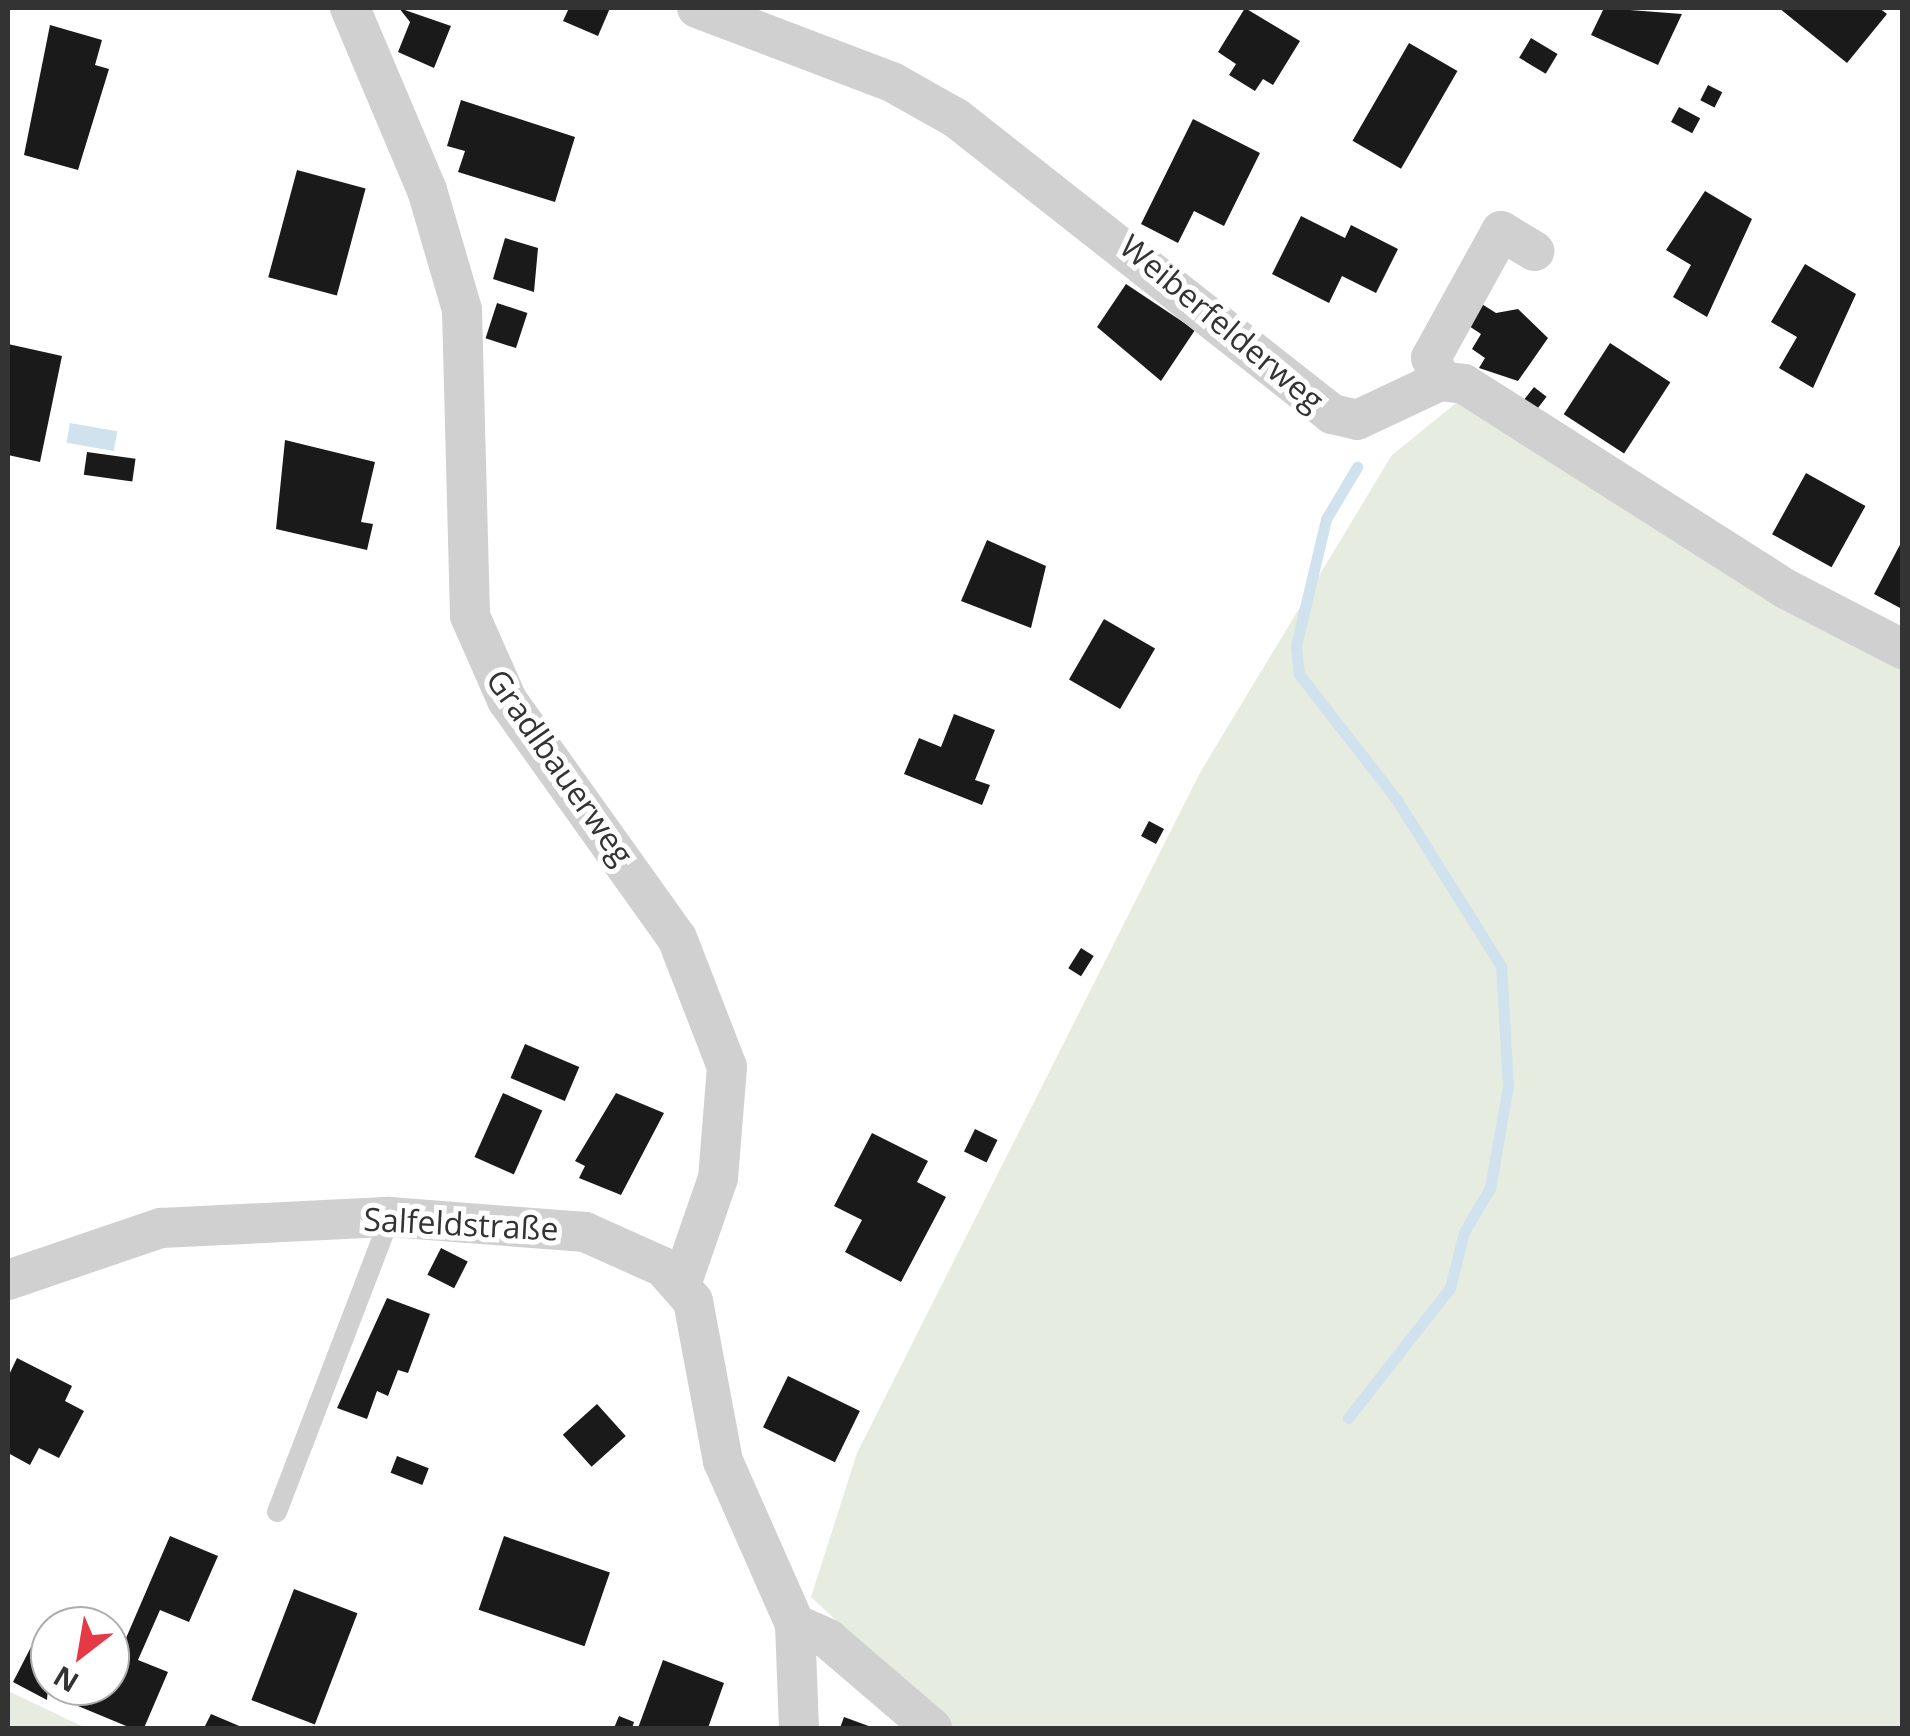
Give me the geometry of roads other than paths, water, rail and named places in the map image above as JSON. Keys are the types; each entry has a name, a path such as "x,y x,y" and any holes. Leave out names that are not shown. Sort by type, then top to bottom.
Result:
{"street":[{"name":"Gradlbauerweg","path":"350,8 426,190 470,350 470,616 506,700 676,938 727,1067 718,1178 682,1282"},
{"name":"Weiberfelderweg","path":"698,8 892,82 956,118 1332,414 1358,420 1440,381"},
{"path":"1534,251 1501,230 1431,358 1440,381 1464,384 1786,589 1902,649"},
{"name":"Salfeldstraße","path":"8,1280 161,1228 390,1217 585,1232 682,1282"},
{"path":"682,1282 701,1325 722,1462 795,1624 799,1728"},
{"path":"795,1624 828,1639 932,1728"}],"lane":[{"path":"277,1512 390,1217"}],"water":[{"path":"70,423 117,431 114,451 67,443"}],"waterway":[{"path":"1348,1418 1450,1288 1464,1232 1490,1188 1508,1086 1501,966 1397,800 1299,674 1296,646 1326,519 1357,467"}]}
